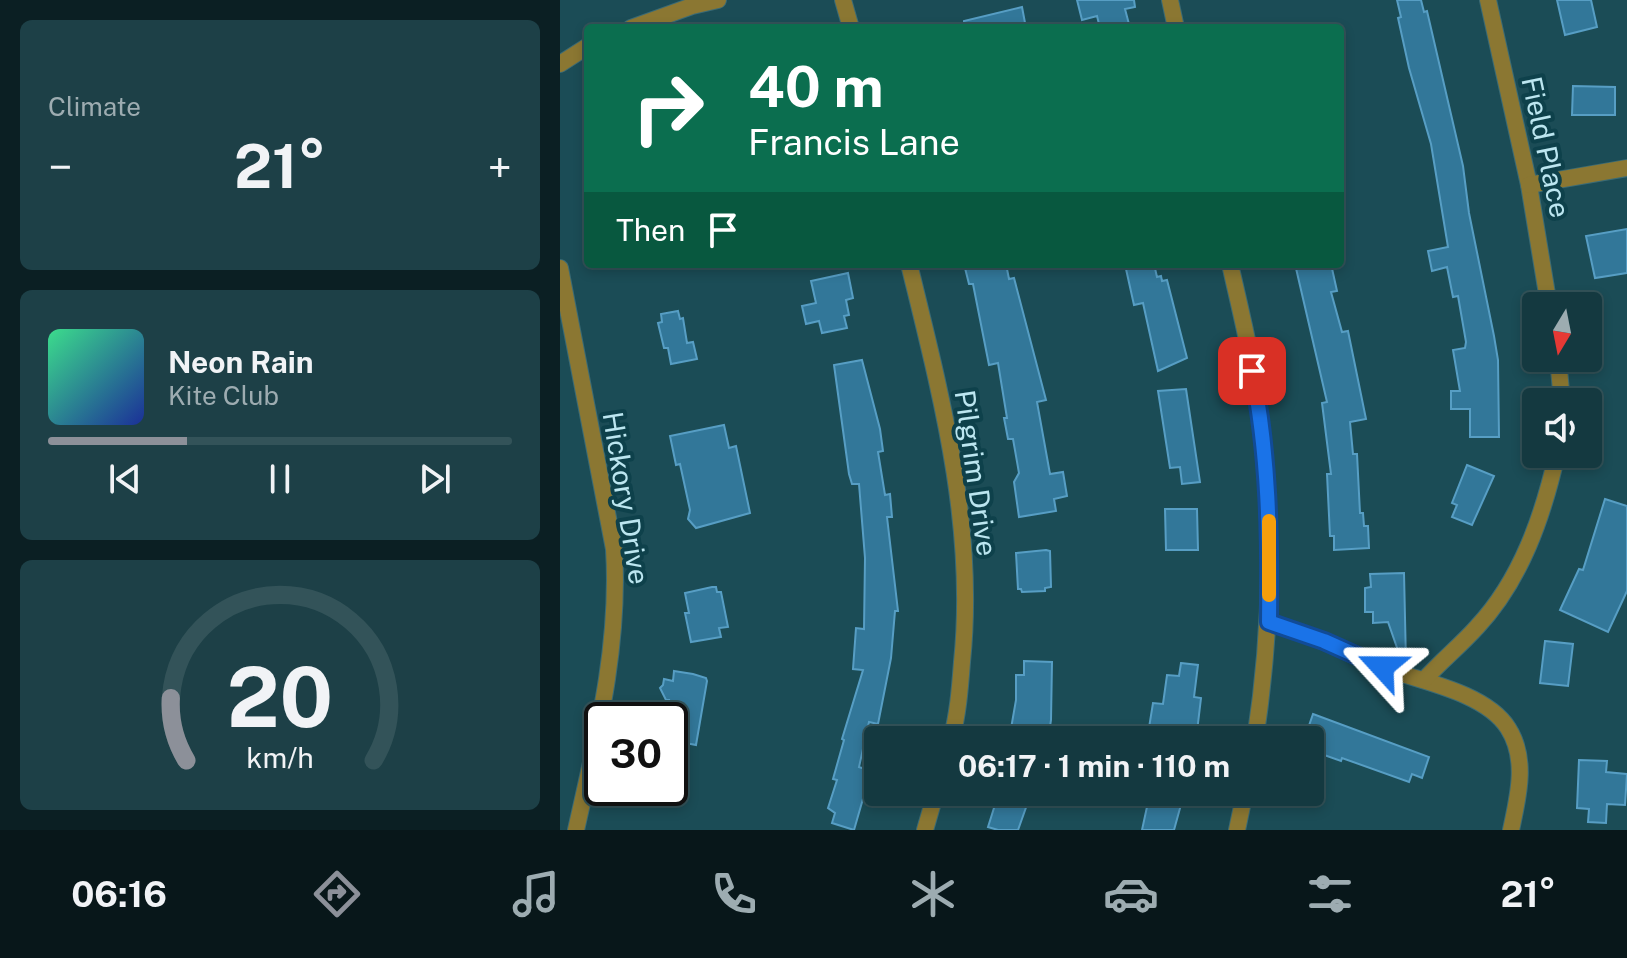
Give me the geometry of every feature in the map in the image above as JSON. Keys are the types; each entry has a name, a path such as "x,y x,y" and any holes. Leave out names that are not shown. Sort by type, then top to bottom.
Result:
{"street":[{"path":"641,24 718,0"},
{"path":"843,0 850,24"},
{"path":"1170,0 1175,24"},
{"name":"Field Place","path":"1488,0 1529,185 1547,292"},
{"path":"560,64 584,49"},
{"path":"1529,185 1627,168"},
{"name":"Hickory Drive","path":"560,268 614,549 616,588 608,690 576,830"},
{"name":"Pilgrim Drive","path":"910,268 949,435 960,502 966,624 953,726"},
{"path":"1231,268 1258,398 1269,512 1269,622 1257,726"},
{"path":"1424,680 1478,627 1510,585 1534,535 1554,468"},
{"path":"1269,622 1324,641 1382,667 1424,680 1497,713 1516,744 1520,768 1511,830"},
{"path":"925,830 932,806"},
{"path":"1237,830 1242,806"}],"building":[{"path":"1077,0 1134,0 1135,7 1125,9 1129,24 1099,24 1097,16 1082,20"},
{"path":"1397,0 1421,0 1424,12 1427,11 1463,166 1469,213 1494,336 1498,360 1499,437 1470,437 1470,409 1451,409 1451,391 1460,391 1453,350 1465,348 1466,342 1458,296 1453,297 1447,267 1432,271 1428,251 1448,247 1431,144 1409,68"},
{"path":"1557,0 1591,0 1597,27 1565,35"},
{"path":"1022,7 1025,24 964,24 964,21"},
{"path":"1573,86 1615,87 1615,115 1572,115"},
{"path":"1627,229 1627,273 1595,278 1586,236"},
{"path":"965,268 1007,268 1009,279 1014,278 1046,400 1037,402 1050,474 1063,472 1067,496 1054,499 1056,511 1019,517 1014,482 1019,473 1013,439 1008,439 998,363 989,365 973,284 969,284"},
{"path":"1155,268 1157,277 1167,280 1187,358 1158,371 1143,303 1134,305 1126,269"},
{"path":"1296,268 1332,268 1337,291 1331,292 1342,332 1348,331 1366,419 1350,422 1353,454 1357,454 1360,513 1363,513 1364,526 1368,526 1369,548 1334,550 1334,536 1330,536 1327,474 1331,474 1322,403 1327,402"},
{"path":"848,273 853,298 846,300 849,315 844,316 847,328 822,333 819,321 806,324 802,306 816,303 811,281"},
{"path":"678,311 680,319 683,318 687,343 693,342 697,359 671,364 658,323 662,322 661,314"},
{"path":"862,360 880,429 883,451 878,452 885,495 890,494 892,517 887,517 898,611 895,611 891,658 878,724 869,722 868,726 864,726 859,767 864,769 864,795 854,830 832,823 835,813 828,808 837,780 833,779 842,739 863,670 853,669 856,628 864,629 865,558 859,484 852,484 849,474 834,365"},
{"path":"1186,389 1200,482 1182,484 1180,467 1170,468 1158,391"},
{"path":"724,425 729,448 736,446 750,513 696,528 688,519 690,510 670,436"},
{"path":"1467,465 1494,476 1472,525 1452,517 1457,505 1452,503"},
{"path":"1605,499 1627,506 1627,591 1608,632 1560,610 1579,569 1583,570"},
{"path":"1165,509 1197,509 1198,550 1166,550"},
{"path":"1050,551 1051,587 1045,588 1045,591 1022,592 1018,589 1016,553"},
{"path":"1404,573 1406,662 1402,662 1388,622 1373,623 1373,612 1365,612 1365,588 1371,587 1370,574"},
{"path":"712,587 721,592 728,627 719,628 721,637 691,642 685,613 689,613 685,593"},
{"path":"1545,641 1573,644 1568,686 1540,683"},
{"path":"1024,661 1052,662 1050,726 1011,726 1016,675 1024,675"},
{"path":"1181,663 1198,665 1194,697 1201,698 1198,726 1149,726 1153,703 1163,704 1167,675 1179,676"},
{"path":"674,671 706,678 696,745 688,743 688,702 669,702 660,688 664,679 673,681"},
{"path":"1313,714 1429,757 1422,778 1412,774 1409,782 1342,758 1341,761 1324,755 1324,726 1309,726"},
{"path":"1579,760 1607,761 1606,772 1627,774 1625,805 1607,804 1606,823 1588,822 1589,809 1577,808"},
{"path":"995,806 1027,806 1018,830 988,827"},
{"path":"1147,806 1181,806 1174,830 1142,830"}],"slow traffic":[{"path":"1269,521 1269,595"}],"route":[{"path":"1252,371 1258,398 1269,512 1269,622 1324,641 1382,667"}]}
